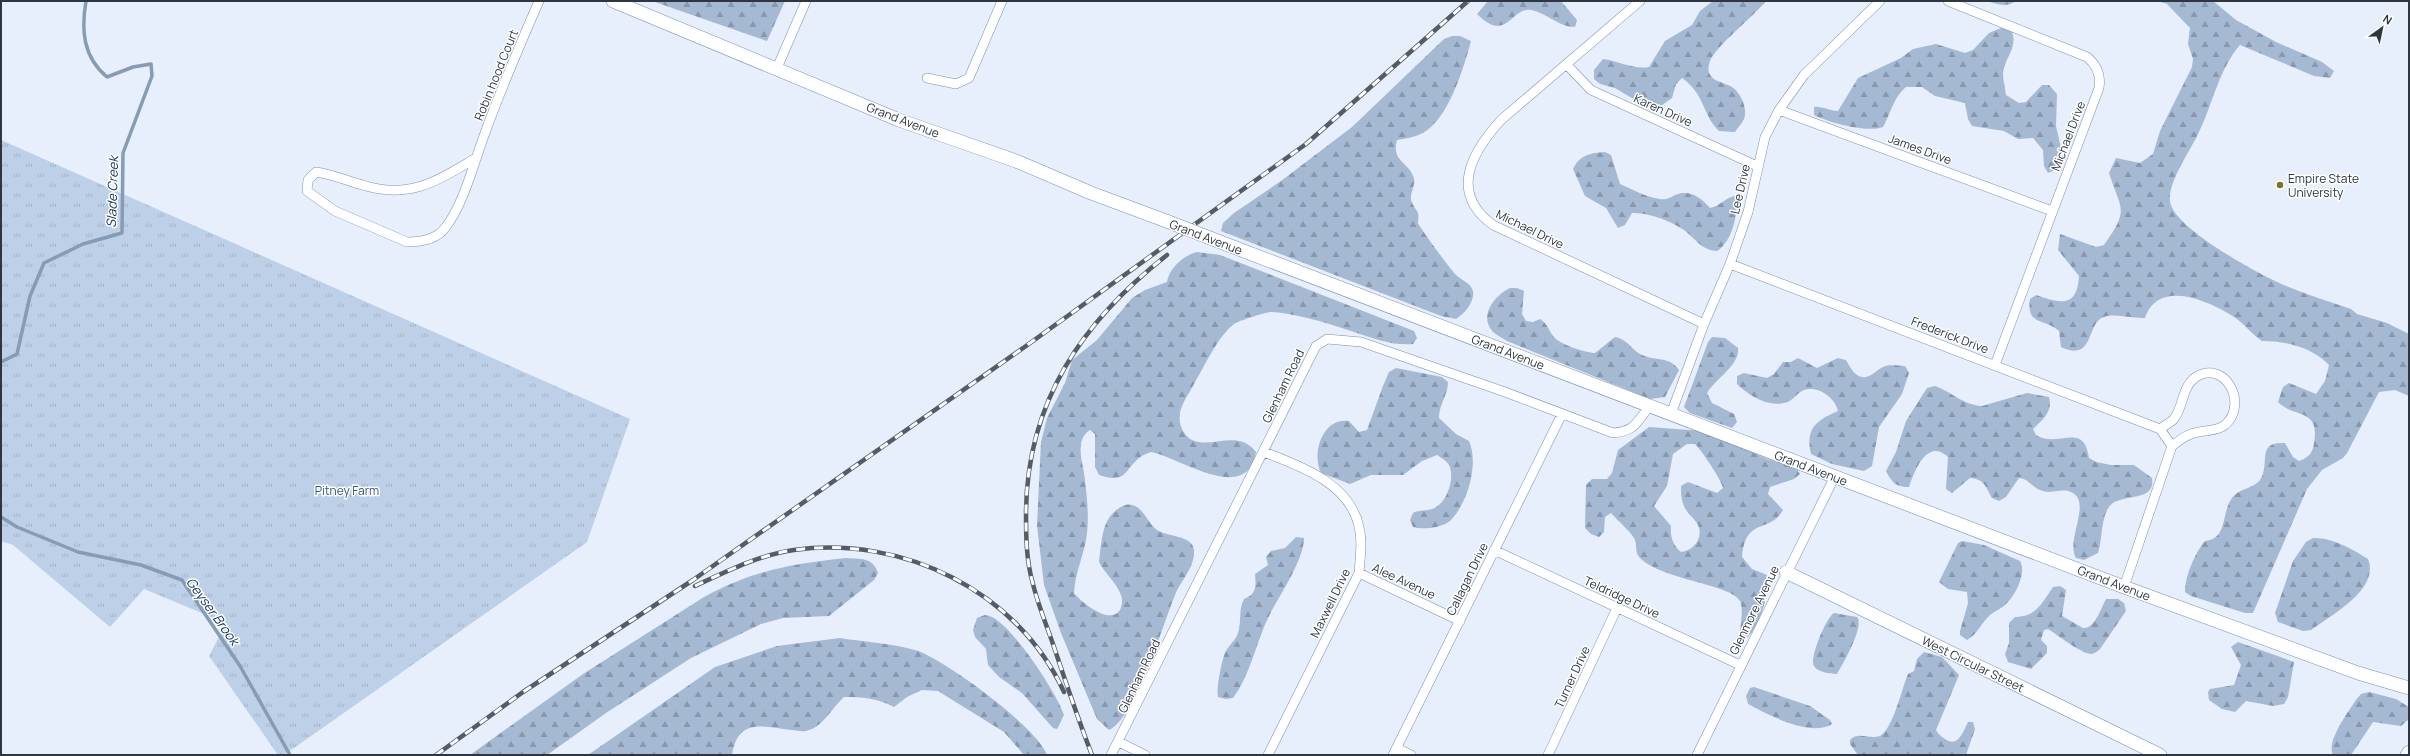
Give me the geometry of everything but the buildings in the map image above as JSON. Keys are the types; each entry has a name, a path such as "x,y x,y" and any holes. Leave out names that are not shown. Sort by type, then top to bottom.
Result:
{"street":[{"name":"Robin hood Court","path":"476,158 429,185 409,189 392,190 368,187 316,172 308,180 307,191 335,211 407,242 418,242 433,238 445,229 456,210 476,158 501,90 539,1"},
{"name":"Grand Avenue","path":"614,1 900,120 1016,161 1092,193 1672,414 1834,478 2358,673 2409,688"},
{"path":"777,68 806,1"},
{"path":"927,78 956,84 969,78 1002,1"},
{"name":"Michael Drive","path":"1640,1 1501,120 1485,137 1473,158 1467,179 1470,199 1479,215 1493,225 1704,324"},
{"name":"Lee Drive","path":"1672,414 1704,324 1730,264 1748,212 1764,137 1779,110 1804,75 1880,1"},
{"name":"Michael Drive","path":"1948,1 2087,57 2096,66 2100,77 2099,88 1995,365"},
{"name":"Karen Drive","path":"1567,65 1591,90 1758,166"},
{"name":"James Drive","path":"1779,110 2052,211"},
{"name":"Frederick Drive","path":"1730,264 2160,429"},
{"name":"Glenham Road","path":"1111,755 1119,742 1316,346 1327,339 1361,342 1613,433 1625,432 1634,428 1650,406"},
{"path":"2124,587 2172,446 2185,436 2198,432 2212,431 2225,425 2234,411 2235,396 2230,384 2221,376 2209,373 2195,377 2185,390 2181,406 2173,420 2160,429 2172,446"},
{"name":"Callagan Drive","path":"1395,752 1562,414"},
{"name":"Maxwell Drive","path":"1264,452 1312,471 1349,502 1359,526 1361,546 1359,573 1268,755"},
{"name":"Glenmore Avenue","path":"1697,755 1740,665 1834,478"},
{"name":"Teldridge Drive","path":"1494,550 1740,665"},
{"name":"West Circular Street","path":"1786,572 2160,755"},
{"name":"Alee Avenue","path":"1359,573 1460,621"},
{"name":"Turner Drive","path":"1548,755 1617,608"},
{"path":"1119,742 1145,755"},
{"path":"1395,752 1411,755"}],"green space":[{"path":"652,1 785,1 767,41"},
{"path":"1488,1 1561,1 1577,20 1575,27 1564,25 1531,10 1518,14 1502,25 1495,26 1477,14"},
{"path":"1713,1 1766,1 1726,40 1713,55 1710,61 1709,73 1711,76 1732,87 1741,97 1743,102 1745,111 1744,119 1735,132 1719,131 1710,119 1700,98 1690,84 1682,78 1676,84 1672,98 1658,108 1642,104 1615,88 1600,84 1594,79 1594,70 1603,59 1632,66 1644,68 1649,67 1665,41 1692,25 1700,11"},
{"path":"1986,1 2016,1 2005,5"},
{"path":"2158,1 2213,1 2236,20 2276,42 2322,62 2334,71 2330,78 2314,76 2240,45 2221,75 2204,121 2176,175 2170,193 2170,201 2174,211 2184,223 2216,247 2277,282 2295,290 2351,309 2357,314 2387,323 2409,334 2409,396 2395,390 2379,392 2347,453 2343,458 2322,470 2307,489 2253,613 2245,613 2191,596 2185,592 2189,572 2194,558 2201,546 2205,541 2217,536 2221,530 2226,511 2232,498 2238,492 2254,485 2260,480 2263,474 2265,455 2270,446 2276,443 2285,443 2293,457 2299,461 2307,457 2311,452 2315,432 2310,419 2305,415 2292,411 2278,402 2283,387 2289,383 2316,394 2325,381 2329,365 2307,349 2280,342 2262,341 2237,319 2226,312 2201,300 2187,297 2174,296 2162,298 2152,306 2145,318 2114,316 2104,317 2098,320 2094,326 2085,346 2080,350 2072,351 2061,347 2059,331 2033,318 2029,308 2030,299 2036,295 2053,300 2066,301 2071,299 2075,294 2078,287 2079,276 2058,250 2060,234 2096,247 2104,245 2117,223 2121,209 2109,173 2116,158 2140,163 2153,154 2160,131 2192,67 2193,59 2188,44 2190,28 2167,4"},
{"path":"2003,27 2011,28 2013,35 2013,47 2004,67 2003,73 2006,95 2019,103 2026,102 2042,85 2049,85 2057,94 2056,126 2061,148 2055,170 2048,173 2044,166 2043,150 2033,138 2018,139 2004,131 1972,126 1968,119 1965,103 1935,96 1922,87 1906,87 1895,101 1883,127 1876,129 1848,126 1814,115 1814,107 1838,111 1858,78 1901,58 1913,49 1936,44 1965,53 1973,50 1989,33"},
{"path":"1452,36 1460,36 1471,41 1461,75 1451,99 1445,110 1431,127 1419,135 1397,140 1396,153 1401,161 1411,171 1414,179 1411,200 1418,213 1418,223 1453,272 1472,288 1473,295 1471,303 1459,317 1456,319 1441,316 1221,231 1223,223 1234,213 1281,181 1352,127 1444,39"},
{"name":"Pitney Farm","path":"1,140 630,419 587,542 284,755 278,755 209,656 226,623 144,589 110,627 13,545 1,541"},
{"path":"1605,152 1611,155 1620,184 1650,197 1664,199 1680,193 1685,193 1699,197 1710,208 1736,196 1737,203 1735,218 1727,241 1717,251 1707,249 1699,244 1684,230 1666,220 1638,213 1632,213 1625,225 1618,228 1606,208 1585,196 1573,169 1582,158 1595,153"},
{"path":"1197,252 1220,255 1414,331 1417,338 1413,344 1390,343 1313,319 1291,314 1271,312 1264,313 1234,324 1222,336 1184,402 1181,408 1180,421 1181,427 1185,434 1192,440 1210,442 1229,440 1248,444 1256,452 1250,468 1240,475 1226,477 1211,474 1151,452 1142,456 1123,475 1117,478 1110,478 1099,475 1095,467 1095,434 1090,430 1085,435 1082,440 1081,453 1088,514 1088,527 1074,593 1089,607 1103,614 1115,614 1120,610 1122,605 1122,597 1114,582 1104,571 1099,562 1102,538 1110,516 1123,506 1129,504 1139,508 1153,527 1161,532 1185,539 1193,546 1194,551 1194,557 1190,569 1177,590 1156,648 1138,690 1129,708 1119,722 1109,730 1097,719 1061,633 1044,585 1037,525 1041,442 1047,418 1065,383 1072,360 1097,340 1132,298 1145,290 1167,282 1168,277 1174,267 1182,259"},
{"path":"1510,288 1517,288 1524,291 1522,314 1526,321 1533,322 1540,319 1557,340 1567,345 1579,350 1595,353 1615,337 1626,342 1640,354 1671,362 1679,370 1665,397 1650,399 1507,341 1493,332 1487,319 1490,307 1504,291"},
{"path":"1712,337 1725,338 1738,348 1738,354 1731,366 1707,393 1712,403 1734,414 1737,422 1732,428 1690,413 1684,407 1708,342"},
{"path":"1798,358 1817,368 1838,358 1846,360 1855,373 1861,377 1869,376 1886,366 1905,366 1909,373 1902,394 1879,427 1872,466 1864,471 1832,464 1811,454 1810,438 1811,431 1814,426 1824,418 1838,411 1833,401 1824,393 1813,389 1807,389 1797,394 1791,400 1778,404 1765,402 1758,399 1737,384 1737,376 1744,373 1767,378 1774,374 1783,362 1791,362"},
{"path":"1396,368 1442,377 1448,382 1447,391 1440,408 1439,418 1456,434 1469,441 1472,450 1472,471 1467,493 1451,520 1438,527 1413,527 1410,520 1413,513 1436,507 1447,494 1451,482 1451,470 1449,465 1437,455 1422,461 1403,475 1371,475 1350,484 1321,473 1318,465 1319,447 1322,438 1326,430 1332,425 1340,421 1349,421 1359,432 1367,430 1389,372"},
{"path":"1935,386 1963,401 1982,406 2027,393 2049,397 2050,407 2046,415 2033,429 2036,435 2052,439 2076,438 2082,440 2089,458 2096,462 2111,465 2134,465 2152,478 2150,490 2139,496 2119,500 2109,507 2104,519 2098,553 2084,560 2076,558 2074,550 2080,504 2077,497 2071,492 2046,492 2040,490 2026,480 2019,478 2006,497 1999,501 1992,498 1982,482 1970,478 1952,493 1946,489 1948,457 1940,452 1934,451 1922,459 1914,473 1909,487 1897,485 1892,481 1886,471 1896,452 1906,421 1927,388"},
{"path":"1649,427 1703,431 1767,459 1796,468 1800,474 1794,479 1770,487 1768,494 1783,510 1771,522 1753,530 1744,544 1742,557 1752,569 1767,575 1763,609 1757,625 1747,638 1740,635 1742,613 1741,605 1740,601 1734,595 1724,590 1664,572 1650,565 1638,556 1634,538 1611,513 1605,517 1604,532 1599,537 1591,534 1585,528 1586,485 1592,479 1607,479 1612,473 1618,450","holes":["1687,444 1695,444 1711,465 1723,488 1717,493 1688,482 1681,486 1684,505 1686,510 1698,525 1700,535 1696,543 1690,549 1681,552 1676,547 1673,540 1671,526 1654,506 1667,486 1673,454"]},
{"path":"1296,537 1304,538 1300,557 1264,626 1244,679 1233,698 1226,699 1218,697 1223,660 1226,651 1238,633 1242,603 1244,599 1251,595 1255,589 1255,574 1268,565 1266,557 1271,551 1285,548"},
{"path":"2313,538 2327,539 2356,551 2368,559 2370,570 2367,581 2361,591 2352,600 2311,630 2303,631 2278,622 2275,613 2293,561 2306,542"},
{"path":"1962,541 1984,545 2020,561 2022,566 2021,578 2013,596 2002,607 1990,615 1974,635 1967,640 1960,635 1960,631 1968,603 1967,592 1948,589 1939,582 1958,543"},
{"path":"846,558 869,561 876,568 878,573 874,580 829,616 783,618 761,624 691,658 606,713 547,755 470,755 583,674 704,597 756,574 790,566"},
{"path":"2060,586 2066,590 2062,616 2083,628 2094,622 2106,599 2118,599 2124,603 2126,611 2100,649 2093,654 2076,648 2048,629 2044,630 2041,640 2047,646 2047,653 2031,669 2008,662 2005,654 2009,643 2009,623 2015,617 2028,615 2033,612 2042,604 2053,587"},
{"path":"1834,613 1857,617 1859,622 1856,636 1837,674 1818,670 1814,666 1813,662 1819,638 1827,622"},
{"path":"985,615 994,618 1006,628 1018,641 1042,675 1060,705 1064,715 1057,729 1053,728 1022,693 999,677 988,665 986,649 975,637 973,630 977,618"},
{"path":"840,638 915,650 946,666 988,695 1009,712 1027,728 1040,743 1047,755 1024,755 1004,732 938,691 922,690 907,697 894,707 870,699 844,697 822,722 806,731 761,726 752,727 745,730 740,735 735,743 732,755 588,755 715,667 777,646"},
{"path":"2238,642 2294,662 2288,697 2284,704 2273,706 2246,701 2235,712 2222,709 2209,700 2208,692 2210,689 2234,685 2241,665 2231,647"},
{"path":"1924,652 1942,657 1959,675 1936,730 1945,739 1953,742 1960,738 1968,722 1973,722 1975,729 1966,755 1858,755 1850,744 1850,740 1857,736 1876,737 1885,732 1897,708 1908,674 1914,671 1917,659"},
{"path":"1754,687 1810,706 1830,720 1832,724 1823,728 1812,728 1789,723 1766,713 1748,704 1746,696 1750,688"},
{"path":"2369,692 2396,699 2409,707 2409,719 2401,726 2373,722 2351,755 2333,755 2332,749 2335,735 2343,719 2361,694"}],"waterway":[{"name":"Slade Creek","path":"1,362 17,354 30,296 44,263 83,244 122,233 123,153 152,76 151,64 133,67 107,77 99,69 88,52 84,33 84,12 86,1"},
{"name":"Geyser Brook","path":"1,517 17,527 78,552 141,565 182,580 240,666 290,755"}],"railway":[{"path":"436,755 523,692 693,580 1026,346 1306,144 1468,1"},
{"path":"1092,755 1040,608 1031,575 1026,530 1029,472 1037,434 1049,399 1065,367 1086,336 1110,307 1137,280 1167,255"},
{"path":"695,586 731,569 781,552 794,550 835,548 875,552 915,562 952,578 987,599 1018,625 1044,656 1064,692"}],"place":[{"name":"Empire State University","path":"2280,185"}]}
